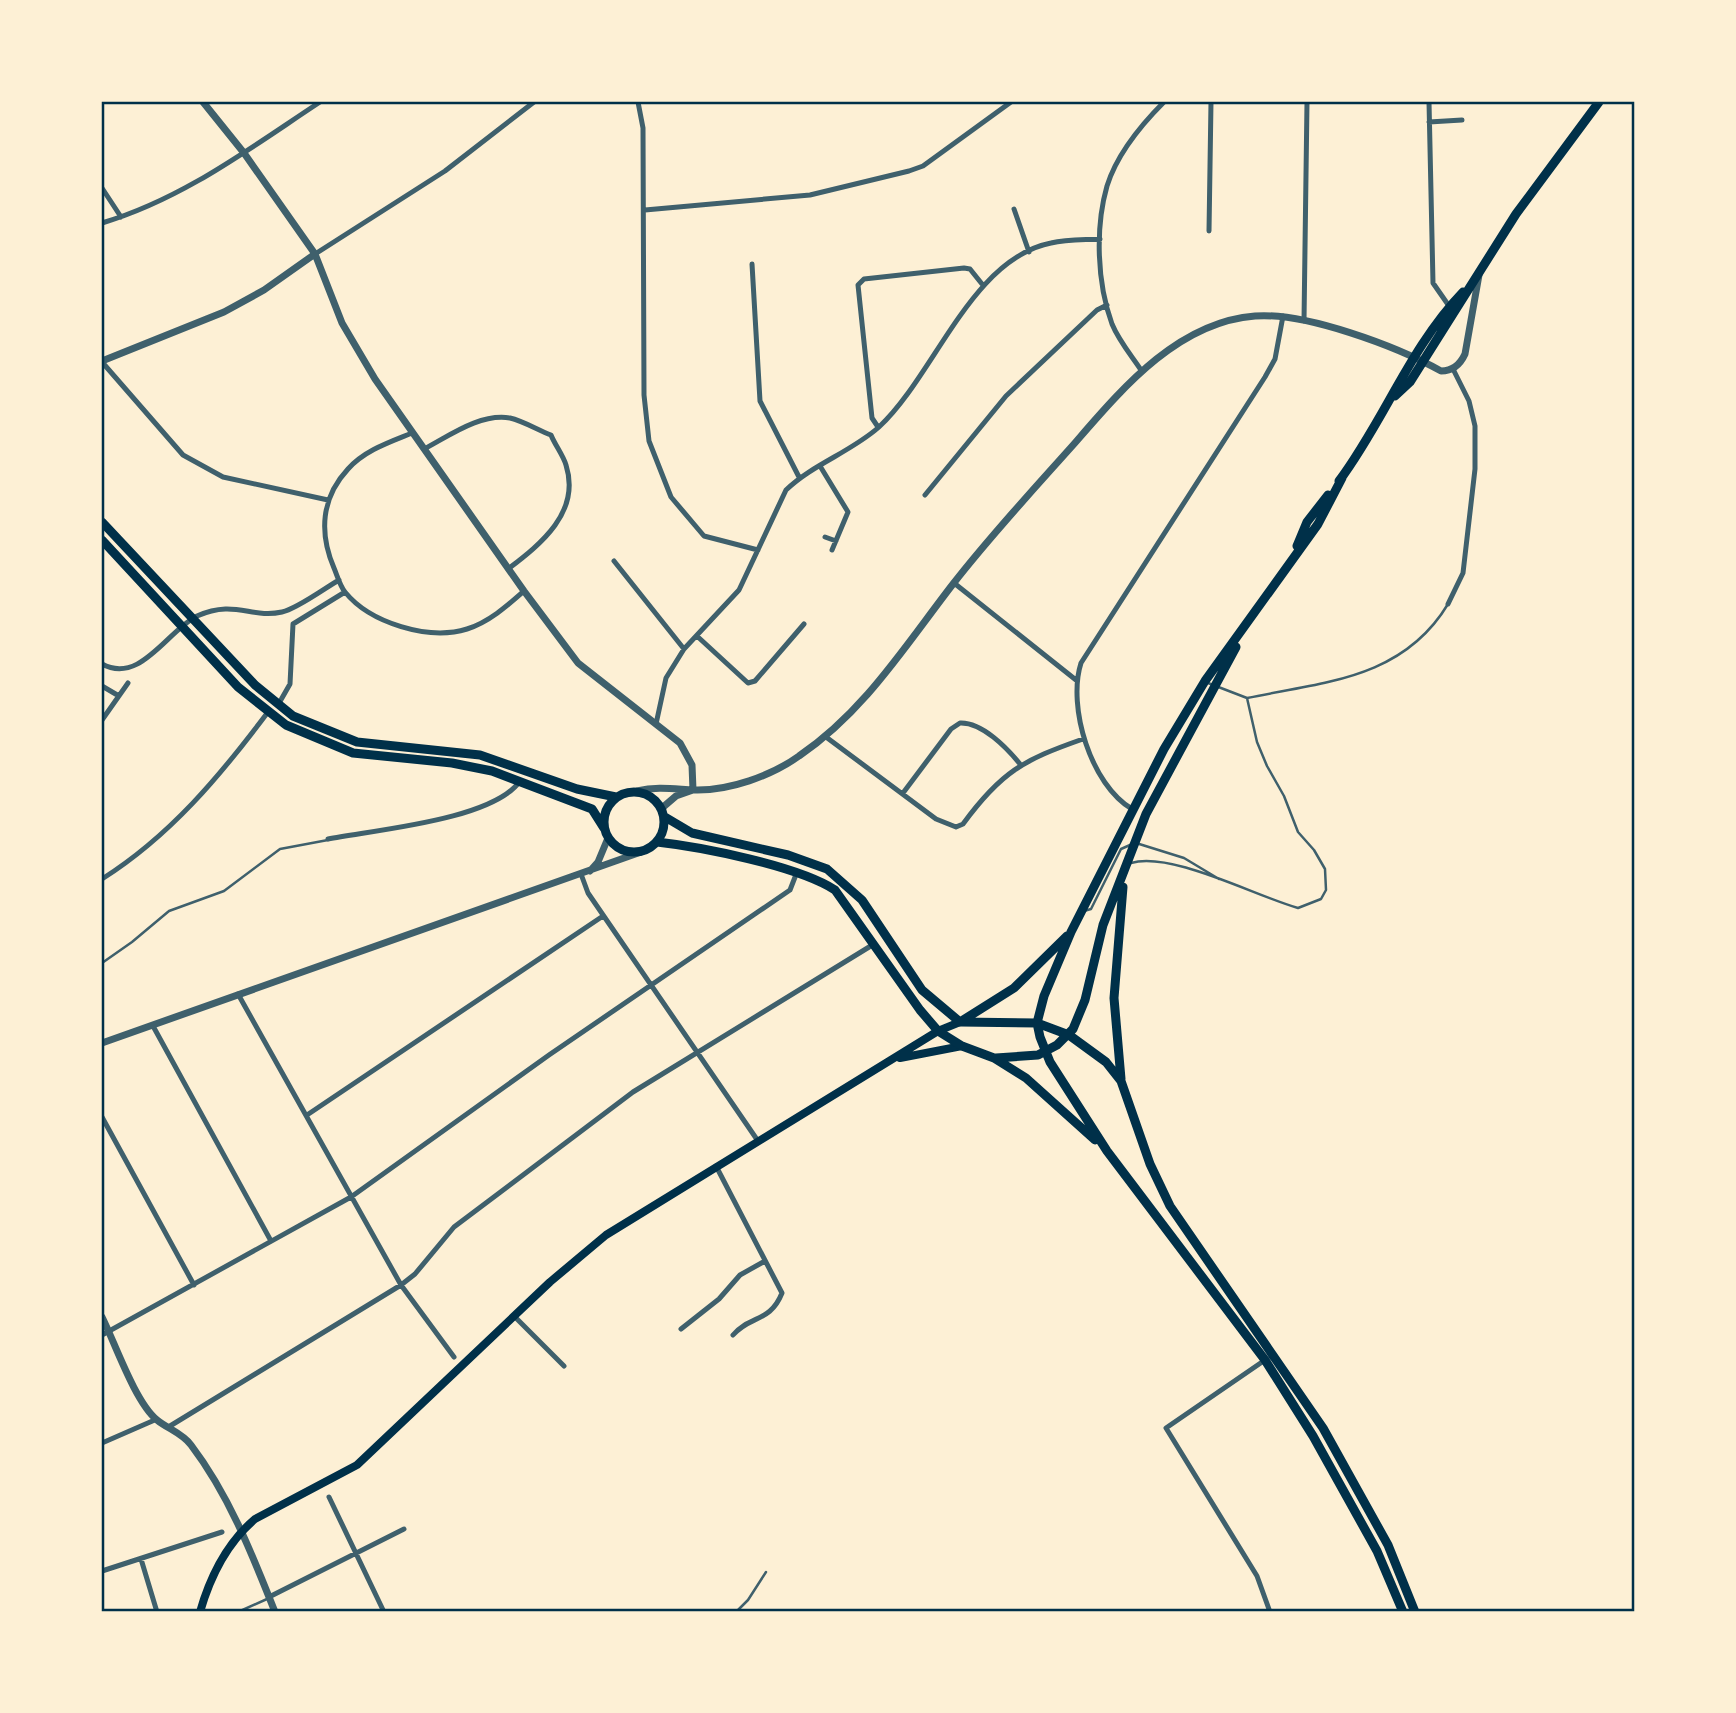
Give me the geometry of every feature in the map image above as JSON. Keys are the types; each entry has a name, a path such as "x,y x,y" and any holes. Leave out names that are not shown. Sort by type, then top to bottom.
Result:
{"main road":[{"path":"1403,1612 1377,1551 1313,1436 1265,1360 1107,1151 1045,1052 1037,1023 1044,996 1081,911 1132,809 1205,681 1247,627 1289,563 1307,523 1342,478 1516,214 1599,102"},
{"path":"1419,359 1450,306 1469,287"},
{"path":"102,522 255,685 278,705 310,724 357,742 480,755 577,789 616,797 637,792 656,800 663,813 664,830 657,842 641,852 625,851 606,833 592,809 520,781 492,771 452,763 353,753 303,735 268,712 238,687 102,540"},
{"path":"994,1058 1026,1058 1045,1052 1069,1035 1085,1000 1104,925 1135,843 1177,754 1247,627"},
{"path":"606,833 604,817 616,797"},
{"path":"663,813 692,833 788,855 827,869 862,900 922,990 940,1008 960,1022 1037,1023 1069,1035 1106,1062 1121,1081"},
{"path":"657,842 688,846 821,880 835,890 920,1010 938,1031 962,1046 994,1058 1052,1099 1107,1151"},
{"path":"1124,874 1114,998 1121,1081 1150,1164 1170,1206 1323,1428 1388,1545 1415,1612"},
{"path":"200,1612 233,1541 241,1530 256,1518 357,1465 514,1317 606,1235 716,1165 1014,988 1071,932"},
{"path":"893,1060 962,1046"}],"street":[{"path":"203,102 244,153 315,254 342,323 412,433 508,569 578,663 656,723 686,751 692,765 693,790"},
{"path":"102,223 203,180 320,102"},
{"path":"328,500 223,477 183,455 102,362 224,312 264,290 445,171 534,102"},
{"path":"638,102 643,128 644,395 649,441 662,481 671,497 704,536 758,550"},
{"path":"645,211 810,195 909,171 923,166 1012,102"},
{"path":"1141,370 1121,343 1107,305 1100,239 1108,184 1141,125 1164,102"},
{"path":"1209,231 1211,102"},
{"path":"1304,321 1307,102"},
{"path":"1429,102 1433,283 1450,306"},
{"path":"1429,122 1462,120"},
{"path":"102,188 121,217"},
{"path":"1014,209 1029,251"},
{"path":"656,723 666,678 684,649 739,590 776,507 799,477 878,427 915,384 982,284 1029,251 1050,243 1100,239"},
{"path":"752,264 760,401 799,477"},
{"path":"878,427 872,418 858,285 864,279 964,268 970,270 982,284"},
{"path":"637,792 650,788 717,789 771,771 826,737 869,694 1005,521 1141,370 1181,344 1231,321 1283,316 1381,343 1441,371 1452,369 1460,364 1465,354 1480,270"},
{"path":"925,495 1006,396 1097,310 1107,305"},
{"path":"1132,809 1113,795 1083,739 1076,680 1081,663 1265,377 1275,359 1283,316"},
{"path":"1448,604 1463,573 1475,472 1475,426 1469,401 1452,369"},
{"path":"424,449 467,426 489,419 510,418 551,435 566,466 568,499 555,527 536,548 508,569"},
{"path":"412,433 361,457 337,482 328,500 323,522 325,542 345,592 387,623 426,633 466,630 501,612 524,591"},
{"path":"820,466 848,512 832,550"},
{"path":"825,537 836,541"},
{"path":"614,561 684,649"},
{"path":"102,664 121,669 132,667 181,626 219,607 283,612 339,580"},
{"path":"954,583 1076,680"},
{"path":"293,624 345,592"},
{"path":"278,705 290,684 293,624 283,612"},
{"path":"698,637 748,683 755,681 804,624"},
{"path":"102,720 128,683"},
{"path":"102,686 119,696"},
{"path":"102,879 135,857 172,826 239,750 268,712"},
{"path":"903,793 951,729 960,723 975,725 1011,753 1020,764"},
{"path":"826,737 834,746 936,819 956,827 963,824 999,780 1020,764 1083,739"},
{"path":"328,839 456,815 512,792 520,781"},
{"path":"663,813 676,796 693,790"},
{"path":"585,873 598,862 606,833"},
{"path":"102,1043 641,852"},
{"path":"105,1333 351,1197 650,984 790,890 797,872"},
{"path":"585,873 588,893 758,1141"},
{"path":"307,1115 603,916"},
{"path":"170,1426 401,1285 415,1274 454,1227 633,1092 874,944"},
{"path":"238,994 401,1285 454,1357"},
{"path":"153,1026 271,1241"},
{"path":"102,1117 194,1285"},
{"path":"716,1165 782,1293 771,1313 741,1326 733,1335"},
{"path":"681,1329 719,1299 740,1275 765,1261"},
{"path":"102,1317 105,1333 157,1419 170,1426 190,1444 241,1530 275,1612"},
{"path":"514,1317 564,1366"},
{"path":"1265,1360 1166,1428 1257,1576 1270,1612"},
{"path":"102,1443 157,1419"},
{"path":"329,1497 384,1612"},
{"path":"269,1597 404,1529"},
{"path":"102,1571 222,1531"},
{"path":"141,1559 158,1612"}],"lane":[{"path":"1205,681 1247,698 1367,673 1403,654 1428,631 1448,604"},
{"path":"1127,864 1144,859 1181,866 1298,908 1321,899 1326,890 1325,869 1314,850 1302,839 1284,796 1267,766 1255,734 1247,698"},
{"path":"102,963 132,943 169,911 224,891 280,849 328,839"},
{"path":"1081,911 1091,909 1121,849 1135,843 1201,866 1222,881"},
{"path":"736,1612 766,1572"},
{"path":"238,1612 269,1597"}]}
